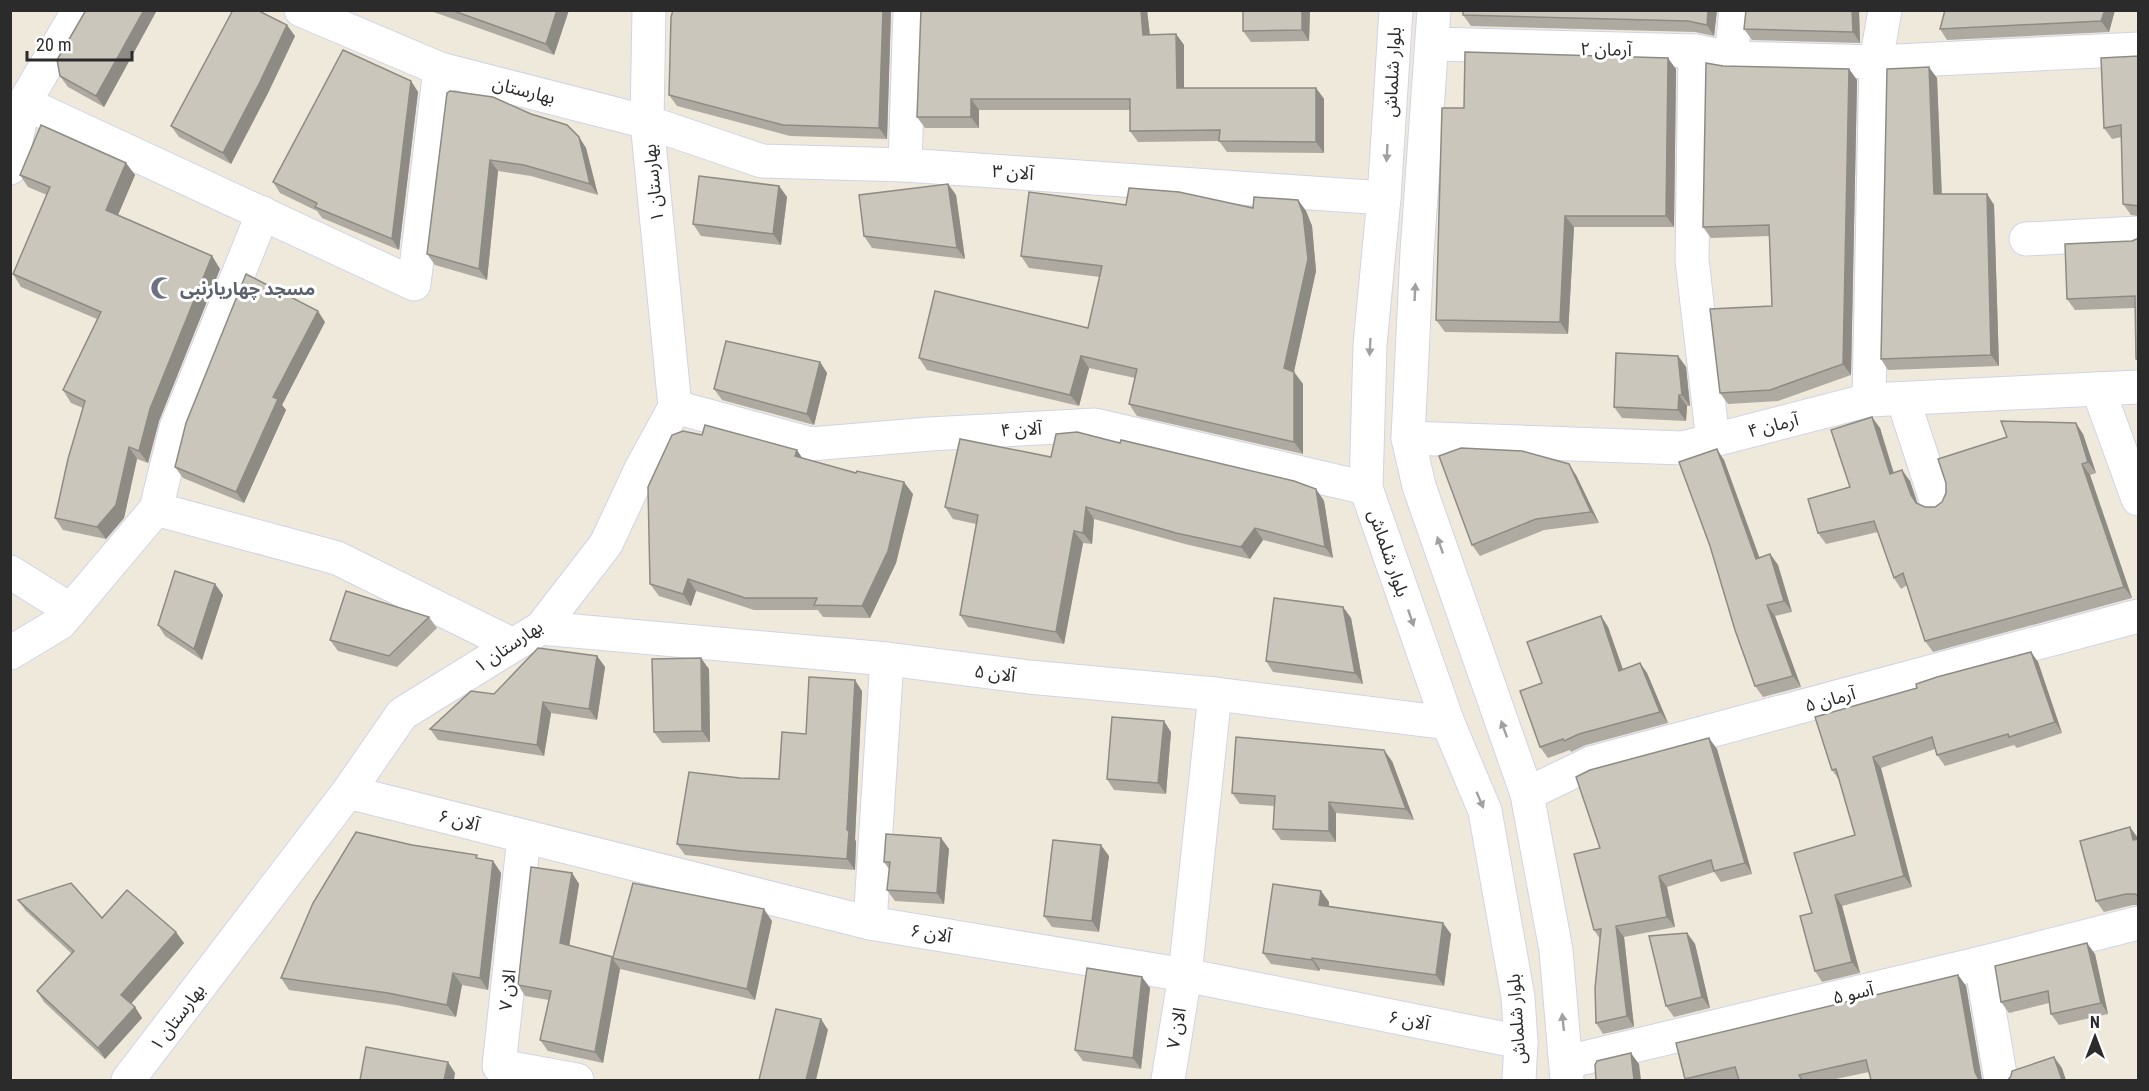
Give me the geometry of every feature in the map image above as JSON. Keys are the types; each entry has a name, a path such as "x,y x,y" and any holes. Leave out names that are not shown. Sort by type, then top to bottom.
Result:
{"street":[{"path":"10,168 24,103 79,10"},
{"name":"بهارستان","path":"301,10 440,69 647,122"},
{"path":"647,122 649,10"},
{"path":"906,165 910,10"},
{"name":"بلوار شلماش","path":"1396,10 1384,198 1370,345 1366,488 1448,723 1485,812 1518,997 1521,1042 1519,1080"},
{"name":"بلوار شلماش","path":"1434,10 1417,252 1408,438 1419,486 1527,794 1556,950 1567,1071"},
{"path":"1731,58 1736,10"},
{"path":"1869,400 1876,62 1885,10"},
{"name":"آرمان ۲","path":"1432,44 1695,51 1731,58 1876,62 2139,49"},
{"path":"1695,51 1692,260 1713,441"},
{"path":"24,103 414,284 440,69"},
{"name":"آلان ۳","path":"647,122 762,161 906,165 1384,198"},
{"name":"بهارستان ۱","path":"128,1080 348,792 402,714 541,628 606,544 641,469 675,408 647,122"},
{"path":"10,653 60,623 156,509 176,428 263,213"},
{"path":"2026,239 2139,233"},
{"name":"آرمان ۴","path":"1408,438 1683,448 1869,400 2139,387"},
{"path":"2098,389 2139,499"},
{"path":"1903,399 1936,500"},
{"name":"آلان ۴","path":"675,408 811,444 930,434 1095,425 1366,488"},
{"path":"156,509 337,558 513,645"},
{"path":"10,572 71,610"},
{"name":"آرمان ۵","path":"1527,794 1591,763 2139,616"},
{"name":"آلان ۵","path":"541,628 887,659 1029,677 1215,694 1448,723"},
{"path":"870,923 887,659"},
{"name":"الان ۷","path":"1168,1080 1185,975 1215,694"},
{"name":"آلان ۶","path":"348,792 870,923 1185,975 1521,1042"},
{"name":"الان ۷","path":"524,837 497,1073 577,1080"},
{"name":"آسو ۵","path":"1567,1071 2139,923"},
{"path":"1981,963 2001,1080"}],"building":[{"path":"86,10 144,10 96,96 60,76 57,60"},
{"path":"233,10 257,10 287,25 223,153 171,126"},
{"path":"451,10 557,10 546,44"},
{"path":"673,10 883,10 879,128 783,125 669,95"},
{"path":"921,10 1141,10 1143,35 1176,34 1177,88 1316,88 1316,142 1219,141 1220,130 1130,131 1130,99 971,99 971,117 917,117"},
{"path":"1243,10 1302,10 1302,30 1243,31"},
{"path":"1463,10 1708,10 1707,25 1688,21 1463,15"},
{"path":"1746,10 1852,10 1853,32 1744,29"},
{"path":"1945,10 2105,10 2101,21 1940,29"},
{"path":"343,50 411,81 392,239 315,207 317,203 273,182"},
{"path":"1465,52 1668,58 1666,216 1565,216 1560,322 1436,320 1442,108 1464,108"},
{"path":"2139,56 2139,206 2123,204 2121,125 2104,128 2101,58"},
{"path":"1706,63 1723,66 1849,69 1843,364 1770,390 1720,393 1710,309 1772,306 1769,225 1703,227"},
{"path":"1929,67 1934,194 1987,194 1991,355 1881,359 1887,69"},
{"path":"450,91 493,97 531,114 567,125 579,137 590,184 524,165 490,160 479,269 427,254 447,93"},
{"path":"41,125 126,163 106,210 212,256 150,409 139,451 129,447 116,505 97,527 55,518 68,459 85,401 63,390 101,312 13,274 50,187 20,175"},
{"path":"699,176 779,186 773,234 693,224"},
{"path":"948,184 957,248 864,236 859,195"},
{"path":"1129,188 1179,192 1253,208 1254,197 1298,200 1303,214 1308,259 1284,368 1294,372 1294,442 1129,404 1137,369 1081,356 1070,395 919,358 935,291 1088,328 1102,266 1021,256 1029,192 1126,205"},
{"path":"2139,238 2139,360 2136,359 2135,296 2067,299 2065,244 2132,241"},
{"path":"246,274 318,311 273,397 278,399 236,492 175,467 186,423"},
{"path":"726,341 820,362 807,414 714,389"},
{"path":"1616,353 1678,356 1682,395 1679,395 1678,410 1614,407"},
{"path":"1872,417 1890,474 1902,470 1911,495 1916,503 1925,507 1935,507 1942,502 1946,493 1946,483 1938,459 2007,437 2001,421 2076,423 2088,462 2082,464 2124,587 1925,641 1903,573 1894,578 1874,521 1818,533 1808,499 1850,487 1831,430"},
{"path":"705,425 797,450 795,456 856,473 857,471 904,482 888,551 862,606 814,605 817,598 745,598 688,579 683,594 650,584 648,487 672,435 683,431 702,435"},
{"path":"1077,432 1120,443 1121,440 1294,481 1316,489 1325,547 1255,528 1241,547 1176,533 1086,507 1083,533 1074,531 1056,632 960,615 978,515 945,507 960,439 1051,457 1056,434"},
{"path":"1461,448 1522,451 1569,464 1591,512 1536,519 1472,545 1439,456"},
{"path":"1717,449 1756,559 1770,554 1784,601 1767,605 1793,676 1755,686 1735,630 1710,546 1679,462"},
{"path":"175,571 215,584 194,649 158,625"},
{"path":"346,591 429,617 389,656 330,640"},
{"path":"1274,598 1343,607 1355,673 1266,661"},
{"path":"1601,616 1619,671 1640,663 1660,712 1540,747 1520,691 1542,683 1527,642"},
{"path":"538,648 597,656 589,709 543,702 537,745 430,729 471,691 494,694"},
{"path":"2031,652 2055,722 2009,737 2008,734 1937,755 1932,737 1873,757 1904,876 1835,895 1852,962 1815,971 1800,916 1812,913 1794,853 1855,835 1836,769 1832,770 1815,717 1917,688 1916,684 1937,677"},
{"path":"701,658 702,731 654,732 652,659"},
{"path":"809,677 855,680 847,859 677,844 689,772 740,778 779,779 782,732 806,734"},
{"path":"1112,717 1164,721 1158,783 1107,779"},
{"path":"1236,737 1384,750 1406,809 1329,802 1329,831 1273,829 1275,796 1232,793"},
{"path":"1709,738 1745,863 1714,871 1711,860 1659,876 1667,917 1616,926 1627,1016 1596,1023 1595,988 1601,929 1594,930 1574,854 1600,848 1576,777 1590,770"},
{"path":"2130,827 2133,840 2139,839 2139,896 2126,894 2096,901 2080,841"},
{"path":"356,832 412,845 477,855 476,858 493,861 480,978 453,973 447,1005 388,993 281,978 313,903"},
{"path":"886,834 941,838 937,893 887,890 890,862 884,862"},
{"path":"1053,840 1101,845 1092,921 1044,916"},
{"path":"531,867 572,873 560,943 613,957 633,883 764,909 747,989 612,958 595,1052 540,1040 551,991 518,985"},
{"path":"71,883 102,918 127,890 176,932 121,995 135,1007 98,1048 37,991 74,951 18,900"},
{"path":"1273,884 1321,891 1319,905 1443,923 1436,975 1263,953"},
{"path":"1687,933 1702,997 1666,1006 1649,936"},
{"path":"2087,943 2101,1003 2051,1014 2048,991 2001,1002 1995,966"},
{"path":"1087,968 1142,977 1133,1058 1075,1050"},
{"path":"1958,975 1975,1072 1979,1080 1871,1080 1866,1060 1799,1075 1802,1080 1739,1080 1735,1067 1685,1079 1676,1043"},
{"path":"776,1009 821,1019 806,1080 759,1080"},
{"path":"366,1047 448,1062 444,1080 360,1080"},
{"path":"1631,1053 1634,1080 1596,1080 1597,1061"},
{"path":"2054,1057 2062,1080 2008,1080 2012,1071"}],"place":[{"name":"مسجد چهاریارنبی","path":"162,288"}]}
